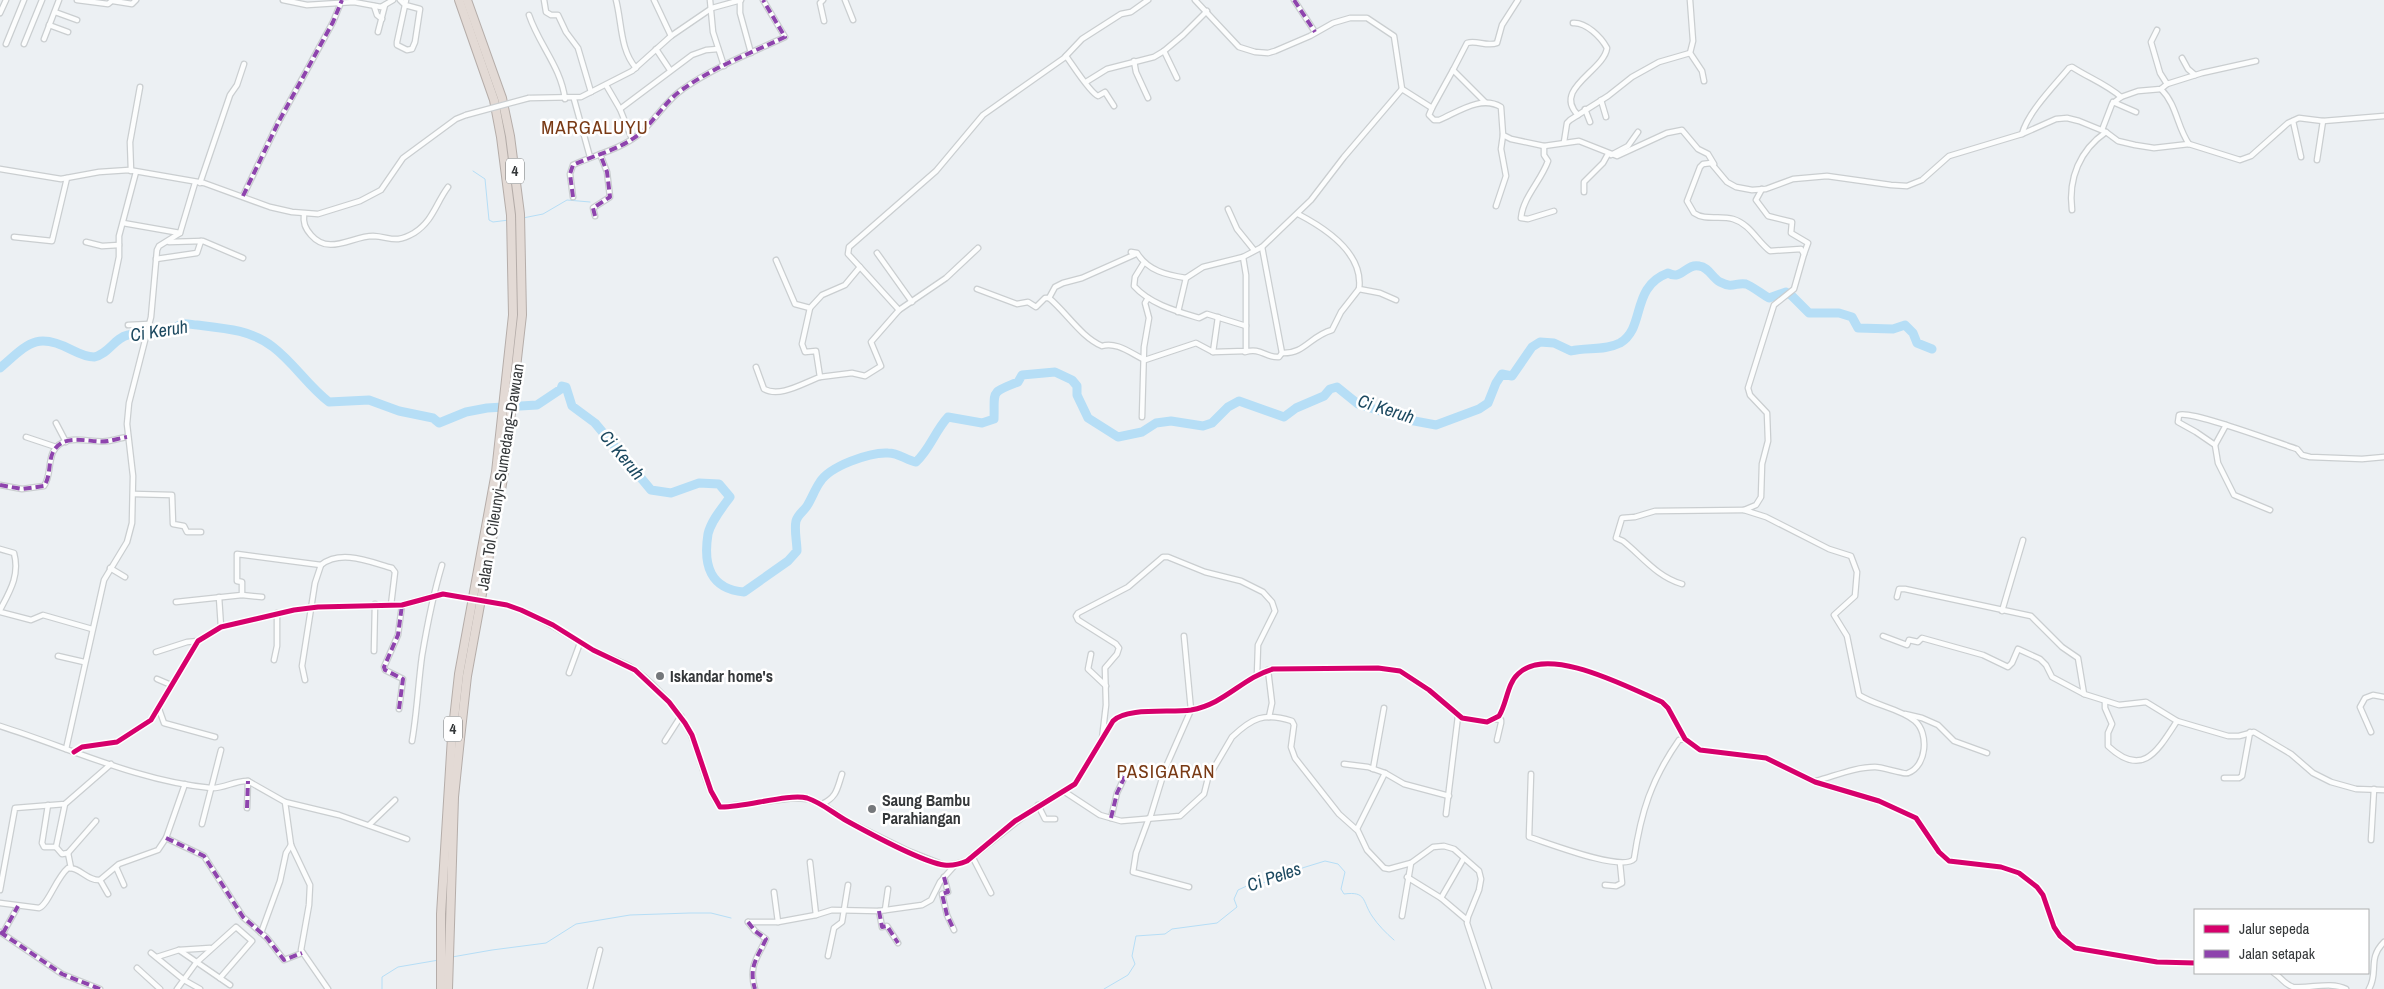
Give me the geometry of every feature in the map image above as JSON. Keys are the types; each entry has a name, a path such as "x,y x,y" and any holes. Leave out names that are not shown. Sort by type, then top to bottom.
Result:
{"highway":[{"name":"Jalan Tol Cileunyi–Sumedang–Dawuan","path":"441,989 441,914 452,738 459,674 496,472 511,349 513,315 511,215 501,137 494,100 459,0"},
{"name":"Jalan Tol Cileunyi–Sumedang–Dawuan","path":"448,989 454,797 460,738 467,676 504,473 520,350 522,315 520,214 510,136 502,98 467,0"}],"street":[{"path":"0,13 6,0"},
{"path":"6,44 24,0"},
{"path":"24,44 42,0"},
{"path":"44,39 59,0"},
{"path":"77,0 113,1 132,4 136,0"},
{"path":"283,0 308,5 342,1 374,6 386,5 393,0"},
{"path":"400,0 406,2 419,8 420,13 415,42 412,49 407,50 397,45 406,2"},
{"path":"544,0 546,12 548,14 558,14 566,32 578,48 591,92"},
{"path":"616,0 623,29 624,46 628,59 636,68"},
{"path":"654,0 671,36"},
{"path":"710,0 713,32 724,66"},
{"path":"0,169 44,177 67,178 99,172 133,172 198,183 243,196 270,207 304,214 318,214 337,210 381,190 403,158 456,119 529,98 574,99 591,92 636,68 671,36 712,8 741,0 740,13 751,52"},
{"path":"573,197 570,174 573,165 632,139 646,128 671,98 704,75 785,36 763,0"},
{"path":"823,0 820,3 824,21"},
{"path":"845,0 853,20"},
{"path":"899,310 848,254 848,250 859,236 936,171 983,115 1066,56 1082,40 1121,14 1131,12 1148,0"},
{"path":"1178,312 1186,278 1203,267 1243,257 1262,247 1298,214 1402,88 1396,42 1391,32 1364,17 1333,23 1268,54 1239,47 1220,29 1207,11 1196,4 1195,0"},
{"path":"1294,0 1315,32"},
{"path":"1496,206 1506,176 1501,150 1503,135 1500,107 1491,102 1485,102 1472,105 1439,120 1434,120 1429,115 1467,43 1474,42 1491,45 1496,43 1502,25 1518,0"},
{"path":"1690,0 1693,41 1690,53 1702,71 1704,81"},
{"path":"243,196 342,1"},
{"path":"378,32 386,5"},
{"path":"374,6 377,15 382,19"},
{"path":"1086,82 1107,69 1154,56 1164,51 1207,11"},
{"path":"55,12 77,20"},
{"path":"529,15 536,33 559,74 565,99"},
{"path":"1573,23 1584,25 1601,39 1607,48 1602,58 1573,92 1570,102 1572,109 1578,115"},
{"path":"49,26 68,32"},
{"path":"2157,30 2150,42 2160,74 2167,84"},
{"path":"656,49 670,70"},
{"path":"620,109 692,55 706,50 718,49"},
{"path":"1164,51 1177,78"},
{"path":"1564,142 1566,124 1585,110 1632,77 1658,62 1690,53"},
{"path":"1066,56 1086,82 1092,94 1098,96 1105,92 1114,106"},
{"path":"2182,58 2188,69 2195,75"},
{"path":"1134,61 1136,72 1148,98"},
{"path":"2072,210 2072,187 2076,169 2089,146 2104,131 2113,102 2138,91 2161,89 2167,84 2195,75 2256,61"},
{"path":"66,749 84,662 104,580 129,535 134,494 127,437 129,403 149,326 158,248 180,233 230,95 237,85 244,64"},
{"path":"2022,134 2025,124 2034,109 2069,68 2072,67 2095,82 2104,83 2121,97"},
{"path":"1453,70 1485,102"},
{"path":"606,85 620,109 632,139"},
{"path":"110,300 119,257 119,236 133,172 130,142 140,87"},
{"path":"1402,88 1432,108"},
{"path":"2161,89 2172,104 2189,144"},
{"path":"574,99 590,157"},
{"path":"1601,100 1606,117"},
{"path":"2113,102 2136,112"},
{"path":"1585,110 1590,122"},
{"path":"1503,135 1511,139 1544,146 1573,140 1586,142 1610,154 1621,154 1679,130 1685,132 1698,149 1708,154 1727,182 1736,187 1752,190 1762,189 1793,179 1827,176 1891,186 1907,186 1922,180 1950,156 2022,134 2063,118 2104,131 2118,141 2146,147 2173,147 2189,144 2240,160 2246,159 2299,118 2323,120 2384,116"},
{"path":"2317,160 2323,120"},
{"path":"2293,121 2302,157"},
{"path":"1584,192 1584,182 1610,154 1628,146 1638,132"},
{"path":"1544,146 1544,155 1548,161 1527,200 1521,218 1528,219 1554,211"},
{"path":"594,216 593,208 610,197 606,172 600,154"},
{"path":"1714,164 1703,164 1700,167 1686,201 1694,213 1706,218 1733,219 1752,232 1770,251 1801,249 1804,254"},
{"path":"14,237 52,241 67,178"},
{"path":"304,214 304,224 311,235 319,241 328,244 344,244 372,236 394,240 414,233 427,223 448,187"},
{"path":"1744,510 1756,505 1761,497 1762,464 1768,441 1767,413 1750,395 1748,388 1774,306 1794,289 1808,243 1791,234 1792,222 1768,216 1756,200 1762,189"},
{"path":"1228,209 1237,229 1254,250"},
{"path":"1049,298 1080,328 1090,341 1102,346 1108,344 1117,347 1144,360 1196,343 1213,352 1257,350 1272,358 1279,357 1282,353 1300,350 1319,334 1332,330 1341,312 1359,289 1359,272 1347,250 1328,232 1298,214"},
{"path":"123,223 180,233"},
{"path":"168,242 201,241 243,258"},
{"path":"156,259 197,253 201,241"},
{"path":"86,242 102,246 119,245"},
{"path":"1262,247 1282,353"},
{"path":"756,367 764,389 769,392 781,392 820,377 852,373 865,376 873,372 880,366 871,342 899,310 946,278 978,248"},
{"path":"1131,252 1137,254 1143,264 1157,271 1186,278"},
{"path":"877,253 912,302"},
{"path":"977,289 1016,304 1028,302 1036,307 1045,298 1049,298 1055,287 1082,278 1137,254"},
{"path":"1243,257 1246,275 1245,352"},
{"path":"776,260 788,284 793,302 810,308"},
{"path":"1143,264 1135,277 1134,286 1148,298 1178,312 1199,318 1208,314 1246,326"},
{"path":"820,377 816,351 805,352 803,350 804,345 802,344 810,308 822,295 845,286 860,266"},
{"path":"1359,289 1380,293 1396,300"},
{"path":"1142,417 1145,336 1149,318 1145,303 1148,298"},
{"path":"1213,352 1218,317"},
{"path":"128,325 149,326"},
{"path":"2215,445 2196,432 2181,426 2178,422 2179,416 2192,415 2297,449 2302,455 2310,457 2362,459 2384,457"},
{"path":"56,423 66,442"},
{"path":"2226,426 2215,445 2218,463 2234,495 2270,510"},
{"path":"26,437 56,447"},
{"path":"0,485 22,489 44,486 50,459 56,447 66,442 86,439 109,441 127,437"},
{"path":"134,494 172,495 173,523 184,526 187,532 201,532"},
{"path":"1682,584 1672,581 1661,574 1623,540 1616,538 1622,518 1635,517 1655,511 1744,510 1766,517 1829,549 1851,556 1857,572 1855,596 1834,615 1847,636 1859,695 1868,701 1938,725 1954,741 1987,753"},
{"path":"2002,611 2023,540"},
{"path":"0,549 14,552 16,567 13,586 0,611 31,620 43,615 92,629"},
{"path":"242,595 242,582 237,581 236,554 321,565"},
{"path":"1102,742 1106,705 1106,666 1118,652 1118,646 1078,620 1077,614 1128,588 1166,556 1205,572 1241,581 1263,592 1272,602 1275,611 1258,645 1257,675"},
{"path":"305,680 302,666 315,583 321,565 330,559 350,557 392,568 395,572 391,605"},
{"path":"412,741 418,706 422,657 433,595 442,565"},
{"path":"110,568 125,577"},
{"path":"1897,597 1899,589 1905,589 2034,618 2062,647 2076,657 2084,694"},
{"path":"156,652 187,642 198,641 221,628 277,613 312,607 402,604 443,594 507,604 553,625 580,642 636,670 681,716 692,736 711,791 720,808 801,797 822,804 847,821 906,850 944,865 967,861 1015,821 1065,792 1080,779 1113,721 1121,715 1191,710 1215,704 1257,675 1268,670 1334,668 1400,671 1429,690 1458,716 1486,722 1495,719 1502,712 1513,681 1520,672 1534,665 1558,664 1592,673 1662,702 1668,708 1685,739 1700,750 1766,758 1815,782 1879,801 1916,818 1939,852 1949,861 2001,867 2019,873 2038,887 2043,895 2054,927 2060,936 2075,948 2157,962 2194,963"},
{"path":"176,602 242,595 262,597"},
{"path":"219,597 221,628"},
{"path":"374,650 375,604"},
{"path":"398,709 403,679 385,670 384,667 398,636 402,604"},
{"path":"274,660 277,646 277,613"},
{"path":"1184,636 1191,710 1163,775 1150,818 1139,844 1133,872 1189,887"},
{"path":"1883,636 1907,645 1909,640 1918,642 1922,638 1977,654 2009,667 2018,649 2040,658 2052,677 2084,694 2105,702 2120,705 2146,702 2178,721 2228,736 2256,732 2291,754 2313,773 2331,782 2356,790 2384,790"},
{"path":"74,752 82,747 107,744 124,738 151,720 198,641"},
{"path":"569,673 580,642"},
{"path":"1091,654 1088,669 1106,686"},
{"path":"58,656 84,662"},
{"path":"1268,670 1272,703 1269,717"},
{"path":"157,679 171,685"},
{"path":"2371,732 2360,707 2365,698 2373,695 2384,697"},
{"path":"2105,702 2105,708 2112,724 2108,734 2108,746 2132,761 2142,760 2156,752 2178,721"},
{"path":"1372,769 1384,708"},
{"path":"159,709 164,723 215,737"},
{"path":"1815,782 1870,767 1888,768 1906,774 1910,773 1921,761 1924,736 1915,721 1901,713"},
{"path":"665,741 681,716"},
{"path":"1446,814 1458,716"},
{"path":"1065,792 1100,815 1122,821 1180,816 1204,794 1208,778 1232,737 1253,719 1280,717 1293,722 1291,748 1295,758 1339,814 1357,830 1367,850 1384,868 1389,869 1411,863 1433,847 1449,848 1479,871 1481,879 1479,890 1467,920"},
{"path":"1495,719 1500,720 1501,723 1497,740"},
{"path":"0,726 111,764 185,784 213,788 248,781 285,802 339,815 407,838"},
{"path":"2224,778 2240,778 2242,776 2250,732"},
{"path":"1531,774 1529,837 1602,861 1631,863 1634,859 1640,822 1649,792 1668,755 1679,740 1685,739"},
{"path":"202,824 213,788 221,750"},
{"path":"56,847 65,804 111,764"},
{"path":"1344,764 1372,769 1385,773 1404,784 1449,796"},
{"path":"1111,818 1117,793 1128,770"},
{"path":"1142,772 1163,775"},
{"path":"1357,830 1385,773"},
{"path":"822,804 832,800 835,796 842,774"},
{"path":"247,808 248,781"},
{"path":"70,868 91,880 100,880 121,863 153,854 166,838 185,784"},
{"path":"2371,840 2374,789"},
{"path":"369,825 396,800"},
{"path":"285,802 291,845 310,885 302,953 328,989"},
{"path":"0,890 15,808 65,804"},
{"path":"48,805 42,845 56,847 62,854 68,853 96,821"},
{"path":"1038,806 1045,819 1055,819"},
{"path":"166,838 204,856 244,917 285,960 302,953"},
{"path":"261,933 280,880 286,853 291,845"},
{"path":"68,853 70,868"},
{"path":"972,856 991,893"},
{"path":"1441,898 1464,858"},
{"path":"810,862 816,916"},
{"path":"1402,916 1407,877 1411,863"},
{"path":"1605,885 1616,886 1622,883 1620,863"},
{"path":"755,989 753,978 755,959 766,939 755,931 748,922 778,922 816,916 832,910 882,911 928,903 944,877 956,864"},
{"path":"116,867 124,885"},
{"path":"0,903 35,908 43,907 54,885 66,870 70,868"},
{"path":"944,877 948,892 942,894 954,930"},
{"path":"1407,877 1441,898 1467,920 1489,989"},
{"path":"100,880 108,894"},
{"path":"828,956 834,929 842,924 848,885"},
{"path":"888,889 882,911 882,927 887,926 898,943"},
{"path":"774,892 778,922"},
{"path":"18,906 2,932 62,974 100,989"},
{"path":"177,989 196,963 234,927 251,939 249,946 220,978"},
{"path":"2369,989 2373,980 2373,958 2384,942"},
{"path":"157,958 179,950 210,948"},
{"path":"179,950 230,985"},
{"path":"596,989 590,988 600,950"},
{"path":"151,953 184,980 200,989"},
{"path":"137,968 160,989"},
{"path":"2275,974 2291,986 2313,989 2340,986 2346,989"}],"waterway":[{"path":"473,171 485,179 489,220 493,222 509,220"},
{"path":"523,218 543,214 567,200 590,202"},
{"name":"Ci Keruh","path":"0,368 18,352 33,343 41,341 60,344 83,355 94,357 104,353 119,339 128,335 165,332 185,324 217,327 247,333 265,341 281,353 314,389 329,402 369,400 399,411 433,418 439,423 466,412 487,408 537,405 561,389 562,386 566,387 572,406 595,423 651,490 671,493 699,483 719,484 730,497 709,529 707,545 708,565 716,581 732,590 744,592 788,561 797,551 796,521 825,476 851,461 880,453 896,454 916,462 948,417 982,423 994,419 994,398 996,394 1002,388 1018,382 1022,375 1055,372 1072,380 1077,386 1077,395 1088,418 1118,437 1142,432 1156,423 1171,421 1203,426 1212,423 1228,407 1239,401 1284,417 1296,408 1324,396 1330,389 1337,387 1358,404 1409,420 1436,425 1479,409 1488,403 1502,374 1512,376 1532,347 1540,342 1554,343 1571,351 1608,347 1620,343 1633,328 1643,297 1656,279 1668,273 1673,275 1681,274 1695,266 1705,268 1724,284 1746,284 1769,298 1786,292 1809,313 1839,313 1852,317 1858,328 1893,329 1905,325 1913,333 1917,343 1932,349"},
{"name":"Ci Peles","path":"1104,989 1128,975 1135,964 1132,956 1136,936 1165,934 1172,929 1217,923 1237,907 1234,899 1238,890 1251,884 1269,882 1277,874 1288,869 1299,869 1325,861 1338,864 1345,872 1341,889 1344,894 1357,894 1363,898 1374,919 1394,940"},
{"path":"452,957 546,943 576,924 630,915 711,913 731,918"},
{"path":"382,989 382,977 398,967 439,960"}],"marked path":[{"path":"243,196 278,123 333,22 342,0"},
{"path":"573,197 570,174 573,165 631,140 644,129 665,105 695,81 785,37 763,0"},
{"path":"1294,0 1315,32"},
{"path":"595,216 593,208 610,197 607,172 600,154"},
{"path":"0,485 22,489 44,486 48,478 53,452 64,442 71,440 108,441 127,437"},
{"path":"399,709 403,679 385,670 384,667 398,635 402,605"},
{"path":"1111,818 1117,793 1128,770"},
{"path":"247,808 248,781"},
{"path":"166,838 204,856 243,917 267,938 284,960 302,953"},
{"path":"944,877 948,892 942,894 947,915 954,930"},
{"path":"3,933 18,906"},
{"path":"879,911 882,927 887,926 898,943"},
{"path":"748,922 755,931 766,939 753,968 755,989"},
{"path":"0,932 62,974 100,989"}],"cycle path":[{"path":"74,752 82,747 117,742 151,720 198,641 221,627 294,610 318,607 402,605 443,594 507,605 521,610 553,625 593,650 635,670 669,702 685,723 692,735 711,791 720,807 789,797 807,798 823,805 847,821 895,846 935,863 950,865 967,861 1015,821 1075,784 1113,721 1119,717 1138,712 1182,711 1203,707 1224,697 1252,678 1273,669 1378,668 1400,671 1429,690 1462,718 1487,722 1499,716 1509,688 1518,674 1531,666 1549,664 1568,666 1610,679 1662,702 1668,708 1685,739 1700,750 1766,758 1815,782 1879,801 1916,818 1939,852 1949,861 2001,867 2019,873 2037,887 2043,895 2054,927 2060,936 2075,948 2157,962 2194,963"}],"place":[{"name":"Iskandar home's","path":"660,676"},
{"name":"Saung Bambu Parahiangan","path":"872,809"}],"district":[{"name":"MARGALUYU","path":"595,127"},
{"name":"PASIGARAN","path":"1166,771"}]}
